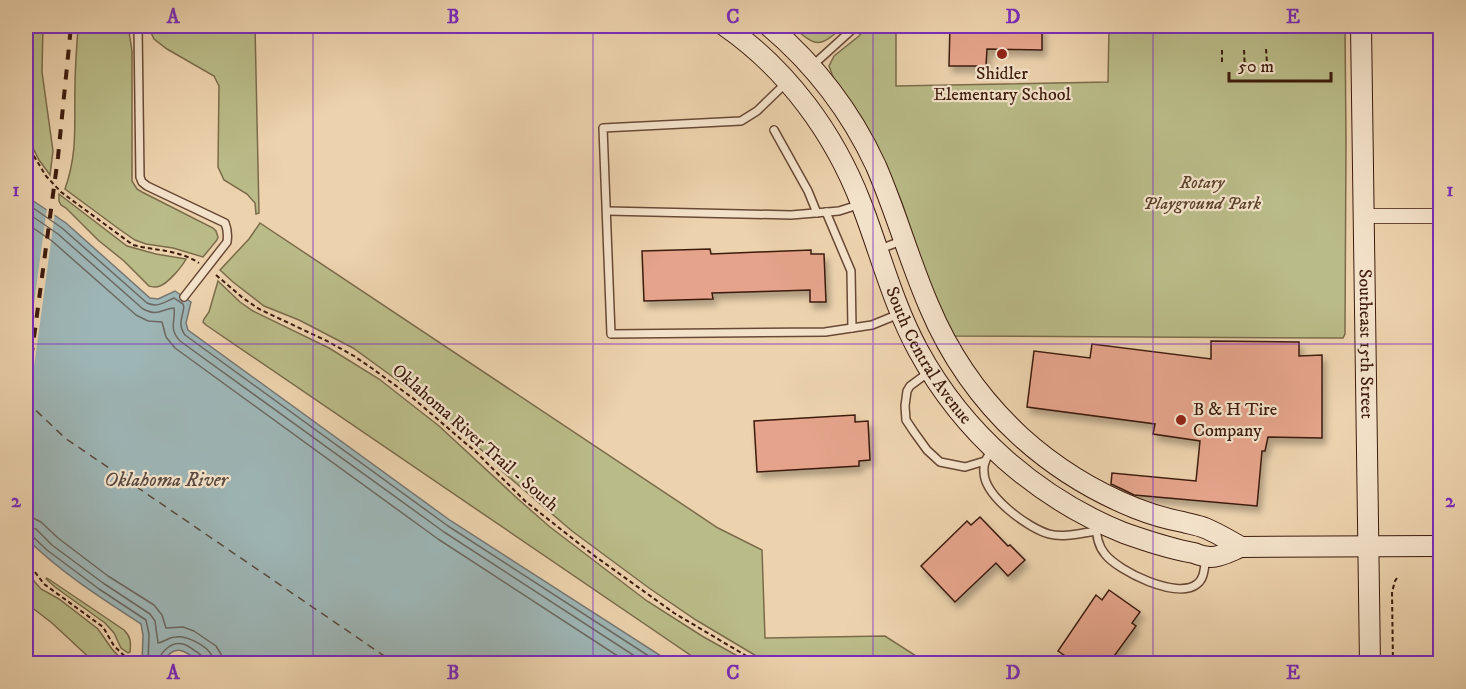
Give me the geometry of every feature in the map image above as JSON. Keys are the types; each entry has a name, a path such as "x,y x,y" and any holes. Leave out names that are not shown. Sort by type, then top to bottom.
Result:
{"main road":[{"name":"South Central Avenue","path":"725,26 754,48 788,82 805,102 832,143 861,204 901,314 918,350 930,372 989,455 1024,476 1096,490 1159,516 1204,527 1241,547"},
{"name":"South Central Avenue","path":"769,26 812,66 832,91 863,140 885,187 928,306 960,366 1004,420 1036,450 1053,480 1096,526 1165,547 1214,557 1241,547 1440,546"},
{"name":"Southeast 15th Street","path":"1361,26 1370,663"}],"street":[{"path":"1364,216 1440,216"}],"lane":[{"path":"138,26 140,177 142,182 225,224 228,236 227,242 184,297"},
{"path":"812,66 856,26"},
{"path":"788,82 757,111 741,121 603,128 611,334 825,332 872,325 901,314"},
{"path":"774,130 808,191 817,213"},
{"path":"607,211 791,215 839,211 861,204"},
{"path":"826,212 851,271 852,328"},
{"path":"878,249 904,240"},
{"path":"930,372 910,386 905,406 906,420 927,450 940,462 965,467 989,455"},
{"path":"989,455 984,473 988,487 1001,503 1034,529 1052,535 1069,535 1096,526 1104,554 1122,569 1148,581 1173,588 1196,585 1203,577 1206,556"}],"path":[{"path":"1266,49 1267,63"},
{"path":"1222,50 1222,62"},
{"path":"1244,50 1245,71"},
{"name":"Oklahoma River Trail - South","path":"26,143 46,176 61,192 133,245 171,251 195,260 259,309 327,341 373,369 414,399 477,453 525,501 587,550 674,613 760,663"},
{"path":"26,560 44,584 103,627 114,646 133,663"},
{"path":"1393,663 1392,592 1397,578"}],"green space":[{"path":"26,26 43,26 42,72 53,151 50,175 39,160 26,134"},
{"path":"78,26 128,26 132,51 132,181 142,192 216,231 217,240 203,257 135,240 65,189 74,150"},
{"path":"148,26 255,26 259,213 256,214 255,203 247,194 224,180 218,167 219,86 214,76 167,49 154,39"},
{"path":"792,26 844,26 829,38 818,42 807,38"},
{"name":"Rotary Playground Park","path":"867,26 896,26 896,86 1108,82 1109,26 1345,26 1345,334 1343,338 952,336 927,279 902,203 883,159 861,117 833,77 829,66 834,56 859,36"},
{"path":"59,194 127,246 186,259 163,284 157,287 149,286 61,205"},
{"path":"260,223 718,528 762,550 765,638 885,636 927,663 771,664 696,620 572,531 503,472 459,430 404,385 353,348 299,320 264,306 233,282 220,270 249,239"},
{"path":"218,281 253,311 329,348 379,379 439,426 550,527 647,601 750,663 702,663 206,325 203,322 209,312"},
{"path":"26,572 41,589 59,599 98,629 125,663 95,663 52,623 26,603"},
{"path":"47,578 124,630 130,640 130,652 121,648 114,633 105,623 55,587"}],"water":[{"name":"Oklahoma River","path":"26,196 66,223 150,298 158,299 175,291 191,302 186,323 188,330 451,521 672,663 203,664 177,650 172,652 163,663 142,663 141,624 67,573 26,538"}],"pier":[{"path":"47,207 55,212 26,426 26,363"}],"building":[{"path":"950,26 1042,26 1042,50 987,49 986,66 949,66"},
{"path":"710,249 711,254 811,250 811,254 824,254 826,302 810,302 810,290 712,293 713,299 644,301 642,251"},
{"path":"1211,341 1299,342 1299,356 1322,355 1322,438 1268,437 1265,451 1262,451 1257,506 1134,495 1111,484 1112,473 1196,481 1200,441 1153,434 1155,424 1027,407 1034,351 1090,358 1092,344 1211,359"},
{"path":"855,415 855,422 868,421 870,460 859,461 859,466 757,472 754,421"},
{"path":"980,517 1025,560 1008,576 996,563 955,602 921,566 967,521 971,525"},
{"path":"1109,590 1140,612 1132,623 1136,626 1109,663 1076,663 1058,651 1096,595 1102,600"}],"ferry route":[{"path":"26,401 65,438 396,664"}],"railway":[{"path":"26,397 58,157 71,26"}],"place":[{"name":"Shidler Elementary School","path":"1002,54"},
{"name":"B & H Tire Company","path":"1181,420"}]}
